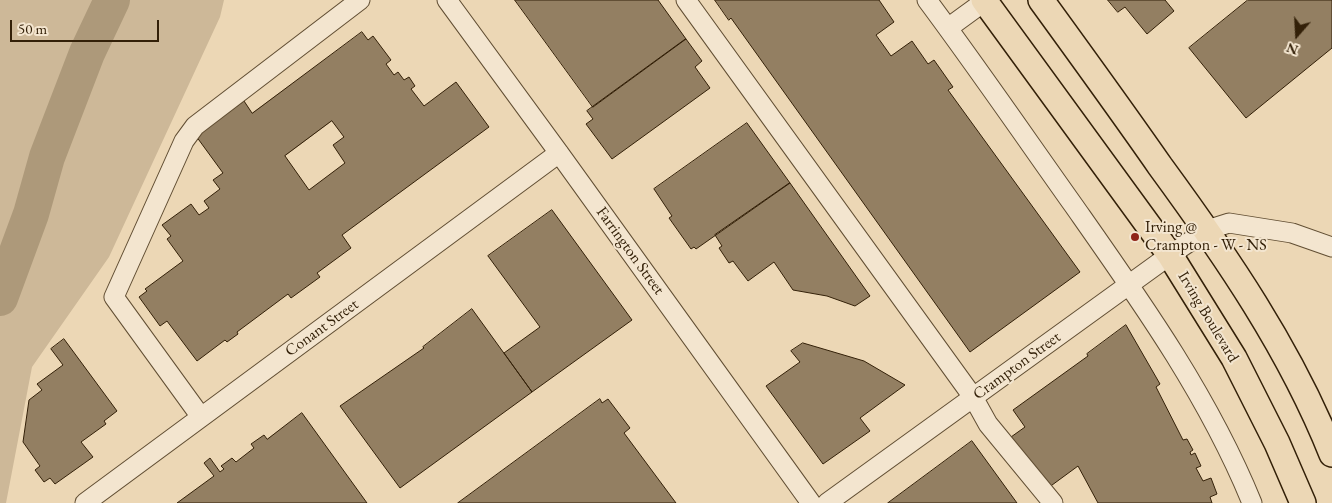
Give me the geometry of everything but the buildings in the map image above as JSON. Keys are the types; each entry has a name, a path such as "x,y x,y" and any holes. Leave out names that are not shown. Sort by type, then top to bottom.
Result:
{"main road":[{"name":"Irving Boulevard","path":"985,0 1170,255 1234,358 1277,443 1303,503"},
{"path":"1041,0 1207,230 1274,337 1330,444"}],"street":[{"path":"201,417 114,297 184,141 195,126 360,0"},
{"name":"Farrington Street","path":"447,0 811,503"},
{"path":"686,0 973,398 988,424 1053,503"},
{"path":"927,0 1129,285 1171,349 1206,407 1239,471 1252,503"},
{"path":"948,28 985,0"},
{"name":"Conant Street","path":"85,503 559,153"},
{"name":"Crampton Street","path":"828,503 1207,230 1230,223 1292,234 1332,247"}],"shaded area":[{"path":"0,0 224,0 220,17 109,257 32,367 6,503 0,503"}],"waterway":[{"path":"0,298 31,214 47,157 87,53 112,0"}],"place":[{"name":"Irving @ Crampton - W - NS","path":"1135,237"}]}
